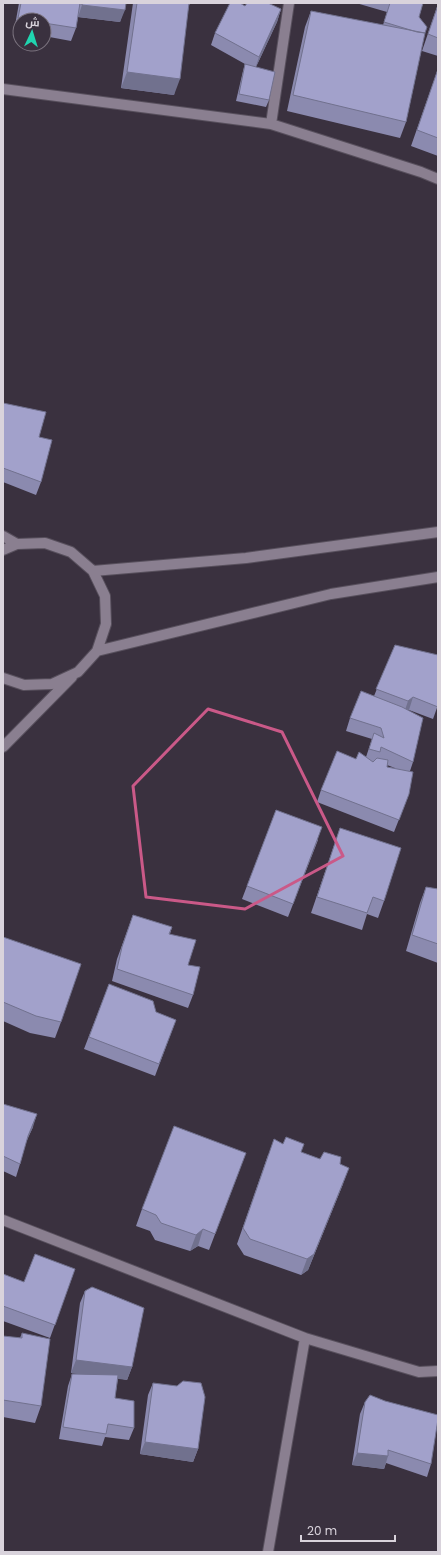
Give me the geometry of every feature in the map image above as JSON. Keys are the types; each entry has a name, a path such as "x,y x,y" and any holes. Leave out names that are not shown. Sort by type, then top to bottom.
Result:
{"street":[{"path":"271,124 289,3"},
{"path":"3,88 271,124 421,172 438,179"},
{"path":"93,571 246,558 438,532"},
{"path":"3,536 16,544"},
{"path":"3,550 16,544 45,543 71,552 93,571 105,596 106,624 97,651 3,747"},
{"path":"97,651 331,594 438,577"},
{"path":"3,678 24,685 52,684 78,672"},
{"path":"3,1220 305,1338 419,1372 438,1371"},
{"path":"268,1552 305,1338"}],"highlighted area":[{"path":"208,709 282,732 343,856 245,909 146,897 133,786"}],"building":[{"path":"21,3 80,3 76,28 52,24 52,12 19,12"},
{"path":"82,3 126,3 125,10 82,5"},
{"path":"137,3 189,3 180,79 127,72"},
{"path":"230,3 240,3 245,6 247,3 268,3 281,9 259,57 215,33"},
{"path":"390,3 423,3 419,17 427,27 425,33 384,22"},
{"path":"438,5 438,38 428,34"},
{"path":"311,11 425,33 406,122 293,95"},
{"path":"245,64 275,72 269,100 239,94"},
{"path":"438,69 438,138 417,130"},
{"path":"3,403 46,412 39,437 52,440 41,482 3,468"},
{"path":"395,645 438,655 438,707 413,697 408,701 376,689"},
{"path":"361,691 402,707 423,718 413,762 381,747 380,752 369,749 374,733 384,738 381,728 350,718"},
{"path":"337,751 356,759 359,752 373,762 377,758 388,760 387,767 413,772 409,794 399,820 321,790"},
{"path":"276,810 322,827 293,904 247,886"},
{"path":"340,828 401,848 384,901 373,897 367,913 317,897"},
{"path":"426,887 438,889 438,944 412,935"},
{"path":"133,915 172,927 169,934 196,940 188,965 200,967 193,995 117,969 122,947"},
{"path":"3,937 81,964 61,1022 36,1016 3,1002"},
{"path":"109,984 153,1001 156,1012 176,1020 159,1064 89,1037"},
{"path":"3,1104 37,1114 28,1136 20,1164 3,1156"},
{"path":"174,1126 246,1153 215,1234 203,1229 196,1235 161,1223 156,1215 142,1209"},
{"path":"286,1137 304,1144 301,1152 320,1159 324,1152 341,1157 340,1164 349,1168 314,1254 307,1259 250,1239 243,1228 274,1139 283,1144"},
{"path":"35,1254 75,1269 55,1325 3,1306 3,1274 24,1282"},
{"path":"92,1287 144,1308 132,1367 76,1360 85,1291"},
{"path":"22,1333 50,1339 41,1406 3,1400 3,1336 22,1338"},
{"path":"72,1374 118,1375 115,1398 134,1401 134,1428 108,1424 106,1434 63,1427"},
{"path":"183,1381 201,1383 205,1397 198,1449 145,1442 153,1383 177,1386"},
{"path":"370,1395 385,1401 438,1415 431,1464 388,1450 388,1456 357,1453 365,1402"}]}
